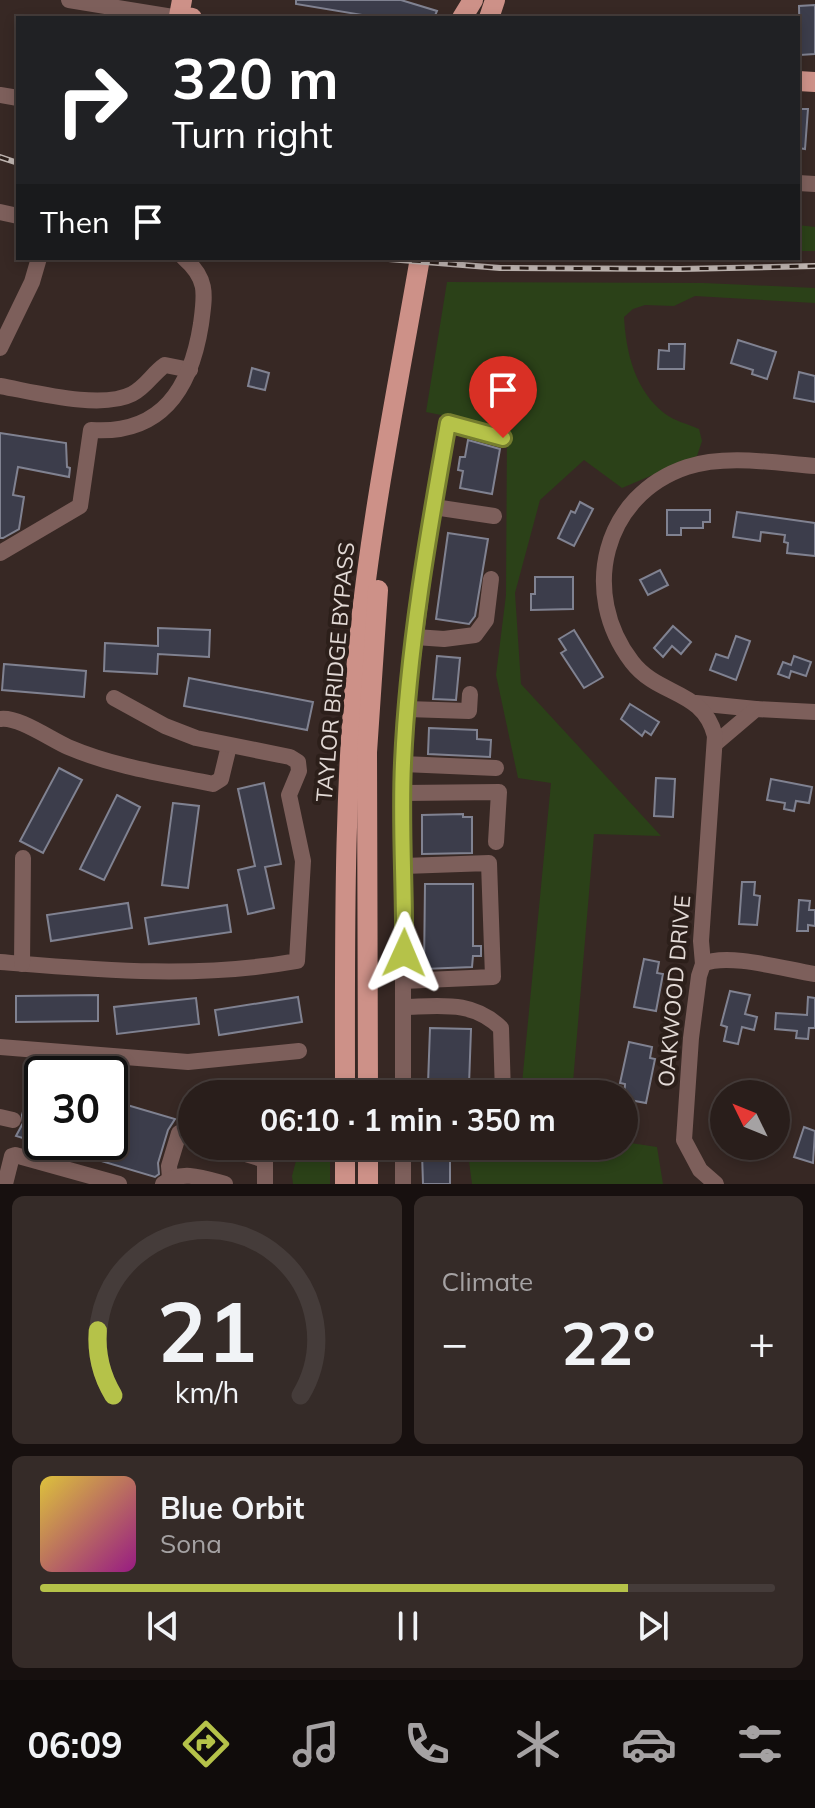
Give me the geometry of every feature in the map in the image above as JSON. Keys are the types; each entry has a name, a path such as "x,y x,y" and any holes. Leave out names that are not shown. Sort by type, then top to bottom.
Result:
{"main road":[{"name":"TAYLOR BRIDGE BYPASS","path":"345,1080 346,859 356,670 374,516 420,260"},
{"name":"TAYLOR BRIDGE BYPASS","path":"368,1080 367,804 372,650 385,532 434,260"},
{"path":"345,1160 345,1184"},
{"path":"368,1160 368,1184"}],"street":[{"path":"69,0 183,13"},
{"path":"0,348 32,282 38,260"},
{"path":"91,430 124,429 150,419 180,391 190,370 200,330 204,286 200,275 186,260"},
{"path":"0,386 78,398 120,399 136,392 165,365 190,370"},
{"path":"0,553 80,506 91,430 78,398"},
{"path":"403,1080 403,764 415,637 434,507 448,423 503,438"},
{"path":"815,466 743,461 689,466 659,481 640,495 624,514 607,551 603,581 604,600 613,631 633,664 649,678 696,703 815,712"},
{"path":"434,507 494,516"},
{"path":"415,637 444,639 475,635 486,620 491,579"},
{"path":"407,709 469,711 470,694"},
{"path":"0,962 108,972 164,972 297,961 303,861 289,795 299,766 290,757 196,738 165,726 114,698"},
{"path":"696,703 712,723 716,743 756,709"},
{"path":"0,719 14,720 107,762 213,784 221,779 229,746"},
{"name":"OAKWOOD DRIVE","path":"716,743 709,805 701,941 703,964 691,1038 684,1140 700,1170 716,1184"},
{"path":"403,764 496,768"},
{"path":"403,793 499,792 496,842"},
{"path":"22,964 23,858"},
{"path":"403,981 493,977 489,863 404,866"},
{"path":"703,964 717,959 740,961 815,974"},
{"path":"403,1007 462,1007 487,1015 501,1028 503,1080"},
{"path":"0,1047 188,1062 299,1051"},
{"path":"178,1136 167,1181 187,1175 225,1184"},
{"path":"7,1184 8,1167 15,1155 119,1184"},
{"path":"265,1160 265,1184"},
{"path":"403,1160 403,1184"}],"green space":[{"path":"800,225 815,227 815,251 800,251"},
{"path":"447,282 704,283 815,288 815,303 695,296 674,306 645,305 633,309 624,317 625,331 639,382 664,413 699,429 702,441 697,456 622,488 584,460 540,500 515,593 521,684 661,836 594,834 573,1080 522,1080 551,783 518,778 496,675 506,595 507,428 426,412"},
{"path":"638,1144 657,1147 663,1184 472,1184 469,1160 638,1160"},
{"path":"296,1160 330,1160 330,1184 293,1184"}],"building":[{"path":"296,0 401,0 437,11 435,16 368,16 296,4"},
{"path":"815,5 815,54 800,55 799,6"},
{"path":"800,109 808,109 805,149 800,148"},
{"path":"738,340 776,352 767,379 752,374 753,370 731,363"},
{"path":"669,344 685,344 684,369 658,369 659,350 669,351"},
{"path":"252,368 269,373 265,390 248,386"},
{"path":"799,372 815,376 815,402 794,398"},
{"path":"0,433 66,443 67,467 70,468 69,477 18,467 13,495 24,497 19,529 3,538 0,538"},
{"path":"468,440 500,449 492,494 460,488 463,471 458,470 460,457 465,457"},
{"path":"580,502 593,509 574,546 558,538 571,511 575,513"},
{"path":"667,510 710,510 710,522 703,522 703,528 681,528 681,535 667,535"},
{"path":"737,512 815,523 815,556 787,553 785,535 761,532 760,541 733,537"},
{"path":"448,533 488,539 475,616 469,624 436,619"},
{"path":"660,570 668,585 648,595 640,580"},
{"path":"535,577 573,577 573,609 531,610"},
{"path":"673,626 691,642 681,654 672,646 663,657 654,648"},
{"path":"158,628 210,630 209,657 158,654 157,674 104,671 105,643 158,646"},
{"path":"574,630 603,677 584,688 561,653 566,650 559,639"},
{"path":"736,636 750,641 736,680 710,670 716,654 728,658"},
{"path":"437,656 460,658 456,700 433,699"},
{"path":"794,656 811,662 806,676 791,671 789,678 778,674 783,662 791,665"},
{"path":"4,664 86,671 84,697 2,690"},
{"path":"189,678 313,702 307,730 184,706"},
{"path":"630,704 659,722 651,735 645,731 642,736 621,719"},
{"path":"429,728 477,730 477,739 491,740 490,757 428,754"},
{"path":"59,768 82,780 43,853 20,841"},
{"path":"656,778 675,779 673,817 654,816"},
{"path":"771,779 812,787 809,803 796,801 794,811 784,809 785,803 767,800"},
{"path":"264,783 281,864 265,867 274,908 248,914 238,870 255,866 238,789"},
{"path":"117,795 140,807 104,880 80,869"},
{"path":"173,803 199,806 188,888 162,885"},
{"path":"463,814 463,817 472,817 472,853 422,854 422,815"},
{"path":"742,882 755,882 754,895 760,896 757,925 739,924"},
{"path":"425,884 473,884 473,946 481,946 481,956 473,956 472,967 424,969"},
{"path":"799,900 810,901 809,910 815,910 815,926 808,925 808,931 797,931"},
{"path":"128,903 132,928 51,941 47,915"},
{"path":"227,905 231,932 149,944 145,918"},
{"path":"644,959 659,962 657,973 663,974 656,1011 634,1007"},
{"path":"730,991 750,995 745,1014 757,1017 754,1030 742,1027 738,1044 724,1041 727,1027 721,1025"},
{"path":"98,995 98,1021 16,1022 16,996"},
{"path":"298,997 302,1022 219,1035 215,1010"},
{"path":"808,997 815,998 815,1028 809,1028 808,1039 796,1038 797,1031 775,1029 776,1013 807,1015"},
{"path":"196,998 199,1024 117,1034 114,1007"},
{"path":"430,1028 471,1029 469,1080 428,1080"},
{"path":"629,1042 652,1047 650,1058 655,1059 646,1103 638,1102 638,1080 621,1080"},
{"path":"128,1105 175,1119 168,1130 158,1163 159,1174 155,1177 98,1160 128,1160"},
{"path":"24,1108 24,1138 16,1136 23,1123"},
{"path":"804,1127 815,1131 813,1163 794,1157"},
{"path":"422,1160 450,1160 450,1184 423,1184"}],"railway":[{"path":"0,157 16,162"},
{"path":"401,260 500,268 815,266"}],"route":[{"path":"404,953 403,764 406,711 430,526 448,423 503,438"}]}
